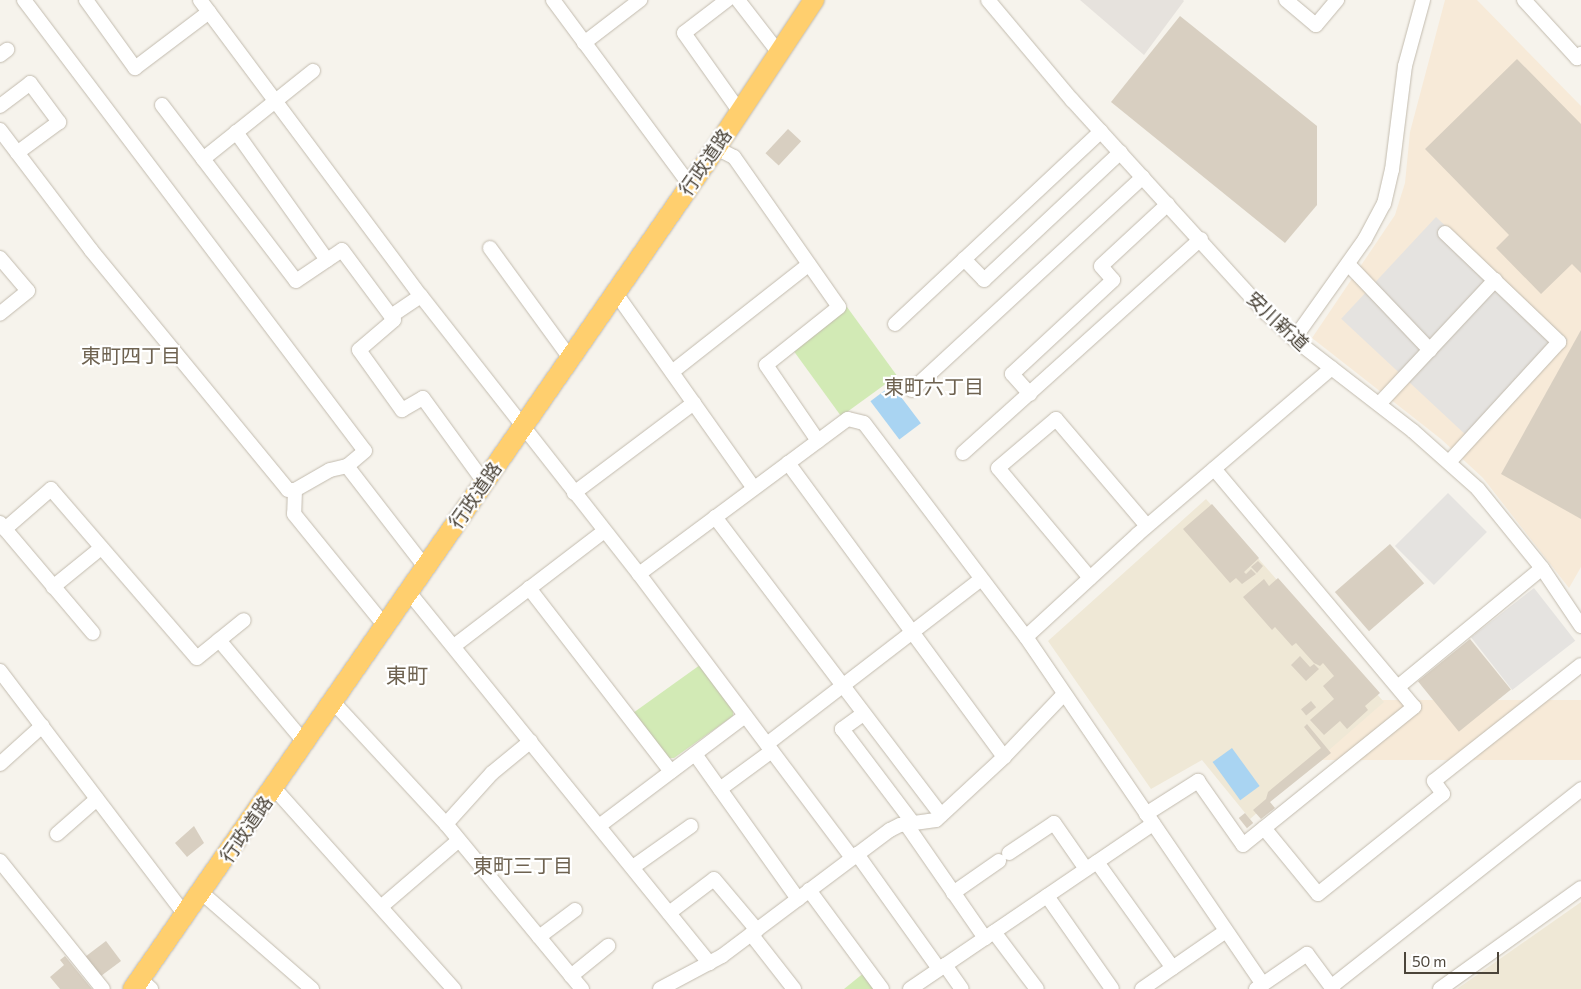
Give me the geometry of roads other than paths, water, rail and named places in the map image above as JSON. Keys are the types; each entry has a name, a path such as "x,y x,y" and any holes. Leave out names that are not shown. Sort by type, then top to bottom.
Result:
{"highway":[{"name":"行政道路","path":"142,986 186,915 306,743 424,567 689,184 716,148 812,1"}],"street":[{"path":"0,130 90,250 288,490 295,490 330,470 346,466 365,451 24,0"},
{"path":"86,0 135,68 209,12"},
{"path":"200,0 421,296 603,532 639,574 745,716 942,967 962,989"},
{"path":"553,0 689,184"},
{"path":"584,43 640,0"},
{"path":"727,0 684,33 740,112"},
{"path":"738,0 779,53"},
{"name":"安川新道","path":"988,0 1101,132 1201,239 1260,307 1294,338 1450,461 1501,514 1542,568 1581,626"},
{"path":"1286,0 1316,26 1337,0"},
{"path":"1294,338 1348,264 1376,222 1384,204 1392,170 1405,66 1424,0"},
{"path":"1524,0 1577,58 1581,54"},
{"path":"203,159 313,71"},
{"path":"0,106 30,83 59,122 17,153"},
{"path":"162,105 296,281 342,250 394,320 359,350 402,410 423,398 484,482"},
{"path":"236,132 327,260"},
{"path":"895,324 1101,132"},
{"path":"716,148 734,157 839,307 766,365 818,441"},
{"path":"964,259 984,280 1121,152"},
{"path":"912,390 1143,177"},
{"path":"1030,394 1012,374 1114,280 1101,266 1168,204"},
{"path":"1445,234 1559,342 1450,461"},
{"path":"963,453 1201,239"},
{"path":"490,248 570,358"},
{"path":"0,258 28,291 0,314"},
{"path":"672,372 808,264"},
{"path":"1348,264 1430,350"},
{"path":"1379,404 1495,280"},
{"path":"616,292 754,488"},
{"path":"392,316 421,296"},
{"path":"1026,637 1147,526 1332,368"},
{"path":"574,493 694,403"},
{"path":"639,574 848,419 864,423 1026,637 1226,931 1259,987 1307,954 1332,988 1581,789"},
{"path":"1090,578 998,468 1056,420 1147,526"},
{"path":"788,463 911,633 1004,757"},
{"path":"346,466 424,567"},
{"path":"910,989 1092,866 1198,780 1243,845 1414,707 1399,686 1214,469"},
{"path":"93,633 2,526 50,489 196,658 244,620"},
{"path":"295,490 294,514 385,626"},
{"path":"716,517 941,815"},
{"path":"454,646 603,532"},
{"path":"54,586 101,548"},
{"path":"1399,686 1542,568"},
{"path":"720,789 842,686 982,579"},
{"path":"529,588 671,772"},
{"path":"408,591 709,963"},
{"path":"219,640 306,743"},
{"path":"1264,828 1318,894 1443,794 1434,781 1581,665"},
{"path":"0,671 186,915"},
{"path":"661,989 709,963 754,932 890,830 909,824 936,820 1004,757 1064,694"},
{"path":"333,702 446,824 582,989"},
{"path":"863,714 842,729 909,824 954,893 1036,989"},
{"path":"599,826 745,716"},
{"path":"0,764 42,726"},
{"path":"446,824 492,773 531,741"},
{"path":"695,754 720,789 804,895 882,989"},
{"path":"274,788 382,906 454,989"},
{"path":"57,834 97,799"},
{"path":"954,893 1054,823 1092,866 1173,968"},
{"path":"633,867 691,826"},
{"path":"382,906 459,840"},
{"path":"0,861 104,989"},
{"path":"669,913 714,879 794,989"},
{"path":"1440,989 1581,888"},
{"path":"202,892 312,989"},
{"path":"1047,896 1112,989"},
{"path":"539,937 575,910"},
{"path":"1142,989 1226,931"},
{"path":"570,976 608,946"}],"water":[{"path":"892,385 921,423 899,440 870,401"},
{"path":"1232,748 1260,786 1240,800 1213,762"}],"district":[{"name":"東町四丁目","path":"131,355"},
{"name":"東町六丁目","path":"934,386"},
{"name":"東町","path":"407,675"},
{"name":"東町三丁目","path":"523,865"}]}
